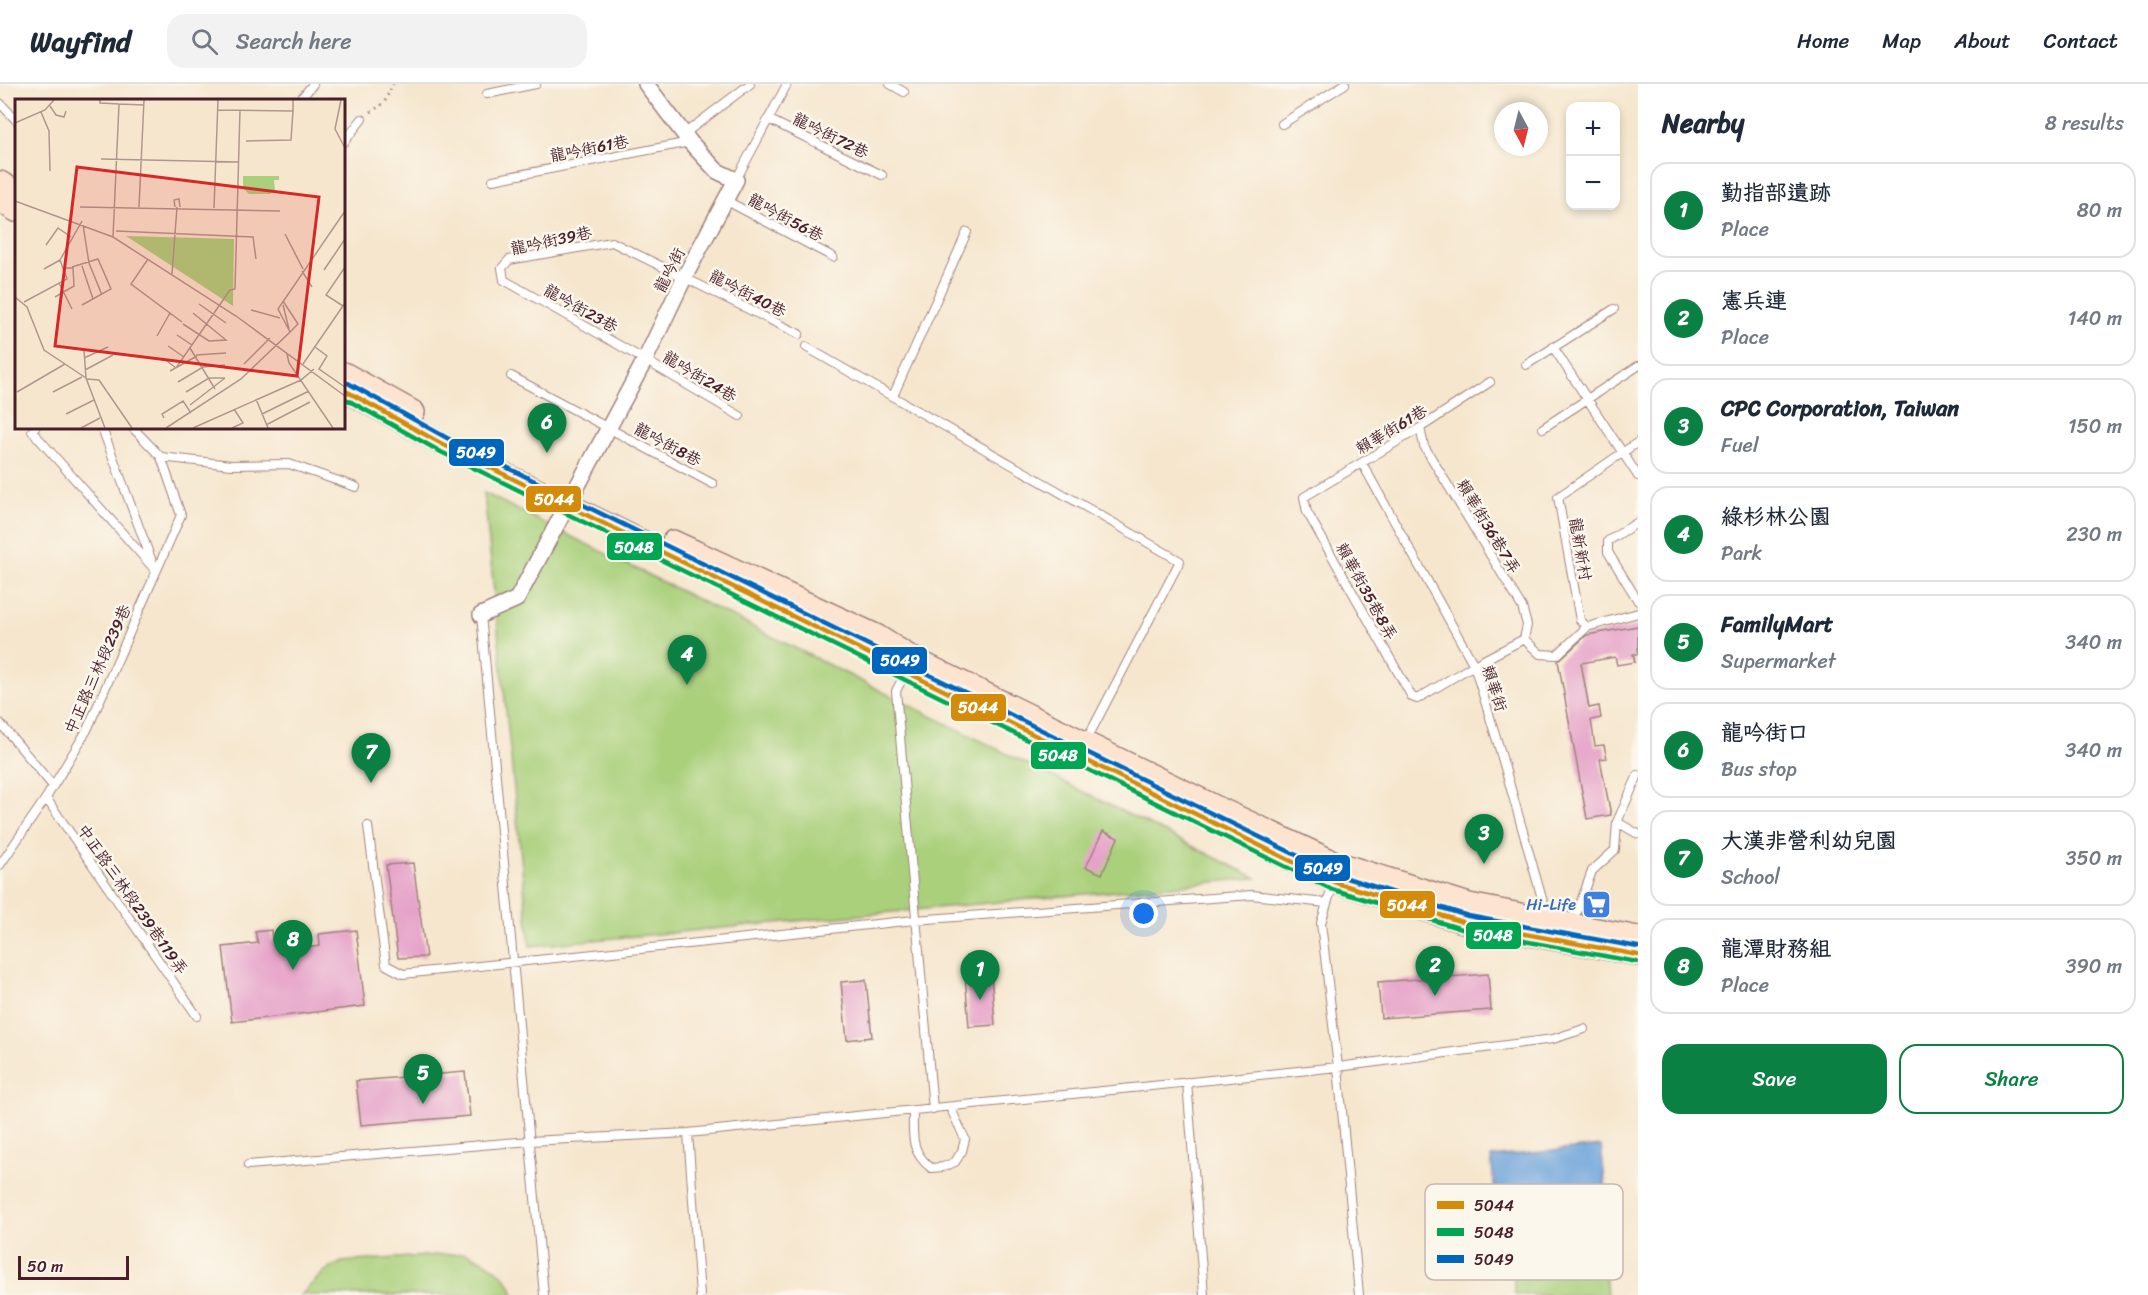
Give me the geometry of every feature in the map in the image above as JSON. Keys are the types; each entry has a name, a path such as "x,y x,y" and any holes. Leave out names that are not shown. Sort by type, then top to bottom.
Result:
{"main road":[{"path":"0,182 15,190"},
{"path":"0,201 15,210"},
{"path":"345,374 572,500 875,657 910,665 1085,742 1219,808 1334,872"},
{"path":"345,391 444,445 876,635 910,665 1334,872 1466,923 1557,928 1638,938"},
{"path":"1557,928 1638,956"}],"street":[{"path":"646,84 687,138 717,171 736,180"},
{"name":"龍吟街","path":"481,615 517,599 572,500 736,180"}],"lane":[{"path":"301,99 313,84"},
{"path":"487,94 536,84"},
{"path":"687,138 750,84"},
{"path":"736,180 787,84"},
{"path":"891,84 904,92"},
{"path":"1282,124 1345,84"},
{"path":"0,103 15,119"},
{"path":"345,141 362,119"},
{"name":"龍吟街72巷","path":"768,119 882,175"},
{"name":"龍吟街61巷","path":"493,180 687,138"},
{"name":"龍吟街56巷","path":"725,200 833,257"},
{"path":"893,396 966,232"},
{"name":"龍吟街39巷","path":"504,280 502,268 510,260 612,242 685,276"},
{"name":"龍吟街40巷","path":"685,276 799,334"},
{"name":"龍吟街23巷","path":"504,280 645,360"},
{"path":"1526,365 1614,309"},
{"path":"806,347 1180,561 1085,742"},
{"path":"1553,347 1638,476"},
{"name":"龍吟街24巷","path":"645,360 740,416"},
{"path":"1543,429 1638,366"},
{"name":"龍吟街8巷","path":"512,376 713,484"},
{"name":"賴華街61巷","path":"1304,497 1420,428 1490,382"},
{"name":"賴華街36巷7弄","path":"1420,428 1424,446 1522,608 1527,625 1524,639"},
{"path":"34,429 32,431 156,571"},
{"path":"102,429 156,571"},
{"name":"中正路三林段239巷","path":"0,865 46,798 87,730 181,515 161,457 134,429"},
{"name":"龍新新村","path":"1587,627 1580,620 1558,497 1638,442"},
{"path":"161,457 231,465 289,464 356,487"},
{"name":"賴華街","path":"1362,463 1474,665 1557,928"},
{"name":"賴華街35巷8弄","path":"1304,497 1307,512 1412,697 1417,699 1474,665"},
{"name":"龍新新村","path":"1638,522 1608,541 1608,552 1638,601"},
{"path":"1474,665 1524,639 1540,654 1557,655 1587,627 1638,613"},
{"path":"481,615 544,1295"},
{"path":"910,665 896,691 933,1109"},
{"path":"0,723 53,786"},
{"path":"1557,928 1578,910 1592,871 1615,850 1617,822 1638,775"},
{"name":"中正路三林段239巷119弄","path":"46,798 197,1016"},
{"path":"1617,822 1638,834"},
{"path":"368,826 386,965 402,974 915,920 1252,896 1326,903"},
{"path":"1334,872 1321,923 1338,1067 1359,1295"},
{"path":"248,1165 530,1141 688,1133 933,1109 1338,1067 1553,1039 1584,1029"},
{"path":"1187,1082 1204,1295"},
{"path":"913,1111 914,1146 917,1154 931,1168 955,1162 962,1151 965,1139 950,1107"},
{"path":"688,1133 700,1295"}],"path":[{"path":"362,119 384,103 393,84"}],"green space":[{"path":"484,493 1256,878 530,946"},
{"path":"466,1253 502,1274 512,1287 514,1295 301,1295 325,1271 342,1262"},
{"path":"1514,1280 1606,1280 1607,1295 1515,1295"}],"water":[{"path":"1601,1146 1605,1184 1494,1184 1491,1157"}],"building":[{"path":"1638,626 1638,654 1633,654 1635,662 1617,665 1615,657 1581,663 1589,708 1599,706 1601,718 1591,720 1595,746 1604,745 1607,758 1600,759 1611,815 1587,819 1558,661 1587,635"},
{"path":"1103,831 1118,838 1102,874 1086,867"},
{"path":"413,863 426,957 398,958 386,865"},
{"path":"271,930 272,941 288,939 290,950 320,946 319,934 356,930 365,1006 232,1022 223,947 258,943 255,932"},
{"path":"991,973 995,1025 969,1027 965,975"},
{"path":"1488,974 1491,1010 1381,1018 1378,982"},
{"path":"866,980 872,1037 847,1040 841,982"},
{"path":"465,1072 470,1116 361,1125 356,1081"}],"transit line":[{"name":"5049","path":"348,383 447,438 1337,875 1468,916 1638,947"},
{"name":"5044","path":"345,391 444,445 1334,882 1466,923 1638,955"},
{"name":"5048","path":"345,399 441,452 1331,889 1465,930 1637,962"}],"place":[{"name":"龍吟街口","path":"547,453"},
{"name":"綠杉林公園","path":"687,685"},
{"name":"大漢非營利幼兒園","path":"371,783"},
{"name":"CPC Corporation, Taiwan","path":"1484,864"},
{"name":"Hi-Life","path":"1597,904"},
{"name":"龍潭財務組","path":"293,970"},
{"name":"憲兵連","path":"1435,996"},
{"name":"勤指部遺跡","path":"980,1000"},
{"name":"FamilyMart","path":"423,1104"}]}
